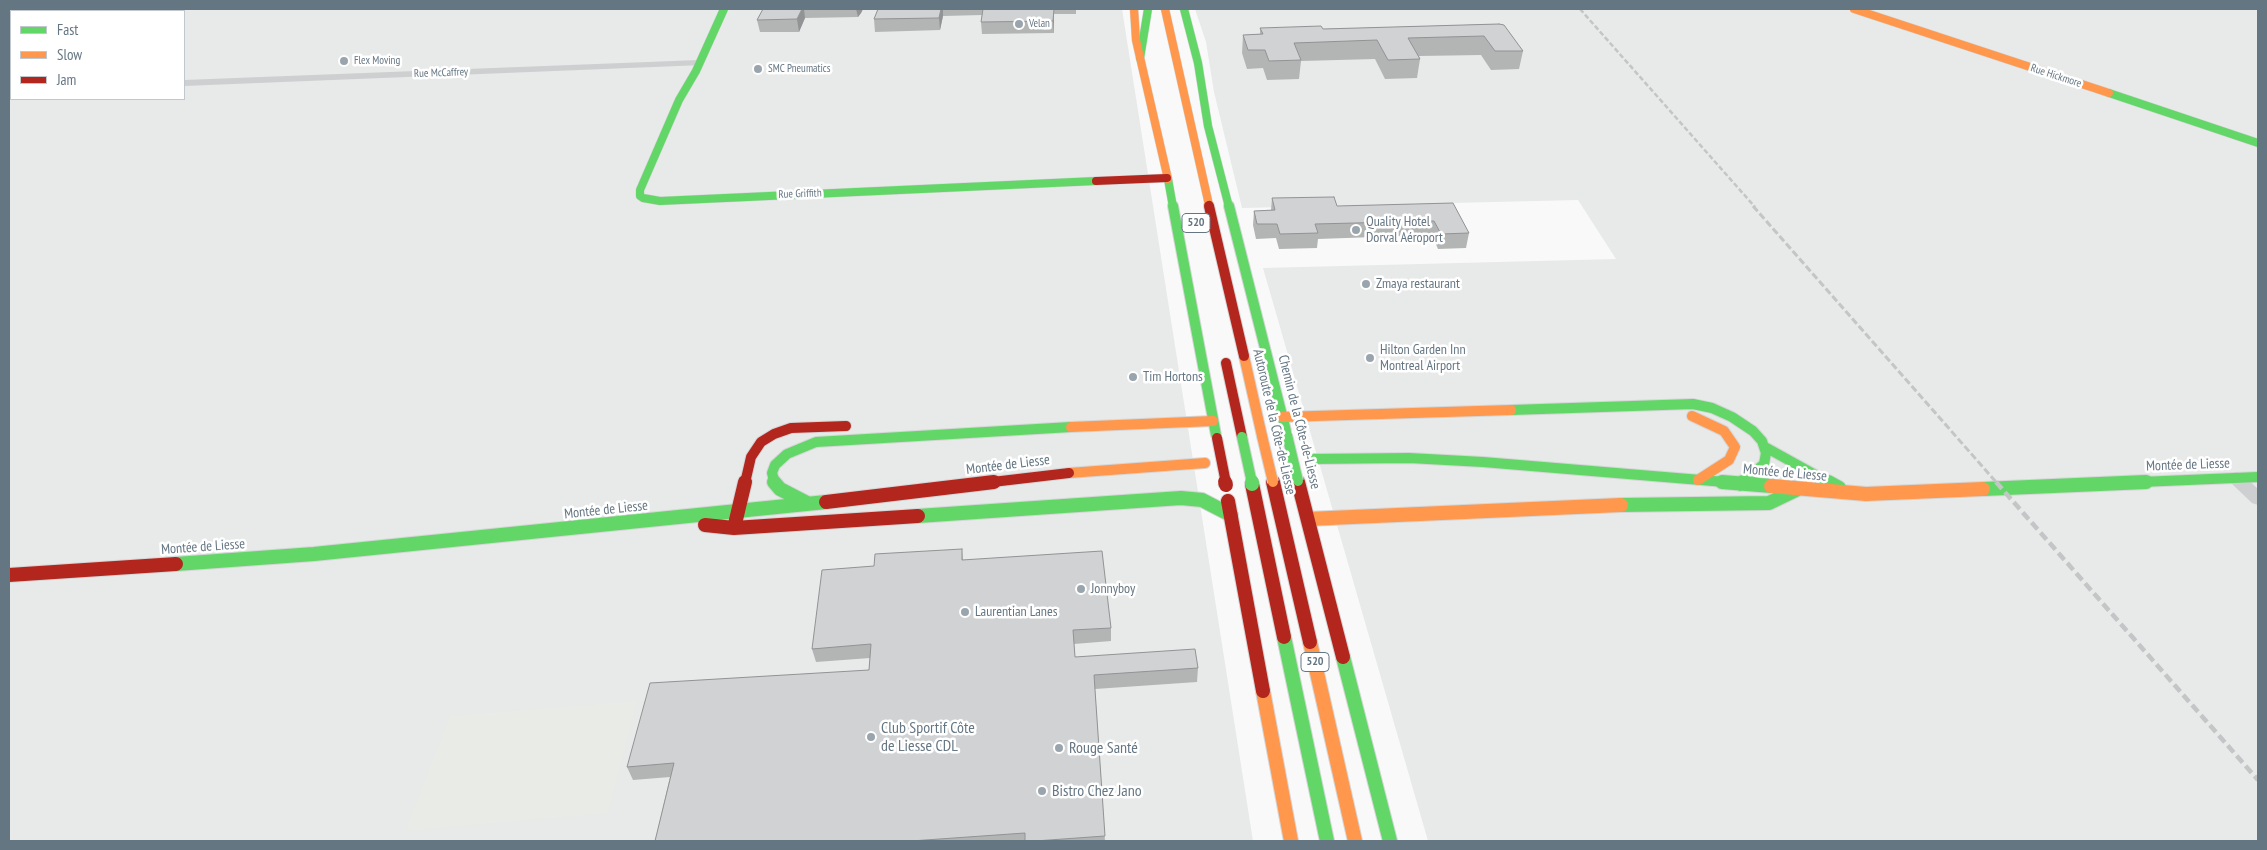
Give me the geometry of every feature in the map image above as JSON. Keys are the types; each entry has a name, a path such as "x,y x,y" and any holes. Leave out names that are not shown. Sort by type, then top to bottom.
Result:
{"main road":[{"name":"Rue Griffith","path":"724,9 699,63 679,100 640,190 640,196 643,198 660,201 1167,178"},
{"path":"1134,9 1134,31 1154,110 1226,485 1291,841"},
{"path":"1140,58 1150,9"},
{"path":"1150,9 1156,30"},
{"name":"Autoroute de la Côte-de-Liesse","path":"1165,9 1355,841"},
{"name":"Rue Hickmore","path":"1854,9 2258,143"},
{"path":"1181,85 1186,14"},
{"name":"Chemin de la Côte-de-Liesse","path":"1186,14 1208,126 1390,841"},
{"name":"520","path":"1224,352 1326,841"},
{"path":"1282,417 1645,407 1681,403 1712,408 1747,426 1757,434 1765,447 1766,456 1764,464 1740,484"},
{"path":"1645,407 1698,418 1720,429 1731,439 1734,447 1731,458 1698,480"},
{"path":"807,504 780,489 772,478 778,461 799,447 837,439 1213,421"},
{"path":"734,528 751,457 764,439 779,431 798,427 860,426"},
{"path":"888,426 991,431"},
{"path":"1765,447 1805,471 1849,493"},
{"name":"Montée de Liesse","path":"1311,459 1441,459 1849,493 2258,477"},
{"name":"Montée de Liesse","path":"9,575 314,554 737,512 1082,472 1205,464"},
{"path":"1308,518 1667,503 1769,503 1798,489"},
{"path":"660,520 734,528 1181,498 1202,500 1231,515"}],"street":[{"name":"Rue McCaffrey","path":"185,83 699,63"},
{"path":"2236,478 2258,499"}],"shaded area":[{"path":"9,9 1122,9 1253,841 9,841"},
{"path":"1195,9 2258,9 2258,841 1428,841 1263,268 1616,259 1578,200 1242,208 1214,92 1206,42"},
{"path":"637,701 608,813 405,831 450,716"}],"building":[{"path":"763,9 802,9 797,19 757,20"},
{"path":"878,9 941,9 939,18 874,19"},
{"path":"983,9 1054,9 1053,21 981,22"},
{"path":"1504,25 1523,51 1495,51 1484,36 1408,38 1420,59 1388,60 1377,40 1294,43 1301,60 1269,61 1265,50 1248,50 1243,35 1263,34 1260,28 1321,26 1323,29"},
{"path":"1334,197 1337,206 1453,203 1469,233 1441,234 1434,221 1315,224 1318,233 1280,234 1277,224 1257,224 1254,211 1275,210 1272,198"},
{"name":"Club Sportif Côte de Liesse CDL","path":"962,549 962,560 1102,551 1111,628 1073,630 1075,657 1195,649 1198,668 1094,675 1105,836 1035,841 1025,841 1025,833 911,841 655,841 674,763 627,767 650,683 869,670 871,644 812,649 822,570 874,566 875,554"}],"railway":[{"path":"1580,9 1755,207"},
{"path":"1753,206 1997,483"},
{"path":"1996,482 2258,780"}],"traffic: fast":[{"path":"724,9 696,71 679,100 640,190 640,196 643,198 660,201 1096,181"},
{"path":"1140,58 1148,9"},
{"path":"1184,9 1198,63 1208,126 1286,431"},
{"path":"2109,93 2258,143"},
{"path":"1168,179 1216,435"},
{"path":"1511,410 1693,404 1712,408 1732,417 1753,431 1762,441 1766,453 1764,464 1740,484"},
{"path":"807,503 780,489 774,482 772,473 775,465 787,454 816,442 1071,427"},
{"path":"1287,435 1298,481"},
{"path":"1242,437 1252,484"},
{"path":"1765,447 1839,488"},
{"path":"1311,459 1409,458 1483,462 1771,486"},
{"path":"1983,489 2258,477"},
{"path":"1621,505 1769,503 1796,490"},
{"path":"918,516 1181,498 1202,500 1231,515"},
{"path":"176,564 314,554 826,502"},
{"path":"1284,637 1327,841"},
{"path":"1343,657 1390,841"}],"traffic: slow":[{"path":"1134,9 1136,40 1158,128 1168,179"},
{"path":"1165,9 1209,205"},
{"path":"1854,9 2109,93"},
{"path":"1244,356 1262,436"},
{"path":"1282,417 1511,410"},
{"path":"1692,416 1724,431 1735,447 1729,460 1698,480"},
{"path":"1071,427 1213,421"},
{"path":"1262,436 1273,482"},
{"path":"1069,473 1205,463"},
{"path":"1771,486 1866,494 1983,489"},
{"path":"1308,519 1621,505"},
{"path":"1310,642 1355,841"},
{"path":"1263,691 1291,841"}],"traffic: jam":[{"path":"1096,181 1167,178"},
{"path":"1209,205 1244,356"},
{"path":"1226,363 1242,437"},
{"path":"735,524 751,457 761,442 774,434 791,428 846,426"},
{"path":"1217,438 1226,485"},
{"path":"826,502 1069,473"},
{"path":"1298,481 1343,657"},
{"path":"1273,482 1310,642"},
{"path":"1252,484 1284,637"},
{"path":"1228,501 1263,691"},
{"path":"705,525 734,528 918,516"},
{"path":"9,575 176,564"}],"place":[{"name":"Velan","path":"1019,24"},
{"name":"Flex Moving","path":"344,61"},
{"name":"SMC Pneumatics","path":"758,69"},
{"name":"Quality Hotel Dorval Aéroport","path":"1356,230"},
{"name":"Zmaya restaurant","path":"1366,284"},
{"name":"Hilton Garden Inn Montreal Airport","path":"1370,358"},
{"name":"Tim Hortons","path":"1133,377"},
{"name":"Jonnyboy","path":"1081,589"},
{"name":"Laurentian Lanes","path":"965,612"},
{"name":"Club Sportif Côte de Liesse CDL","path":"871,737"},
{"name":"Rouge Santé","path":"1059,748"},
{"name":"Bistro Chez Jano","path":"1042,791"}]}
